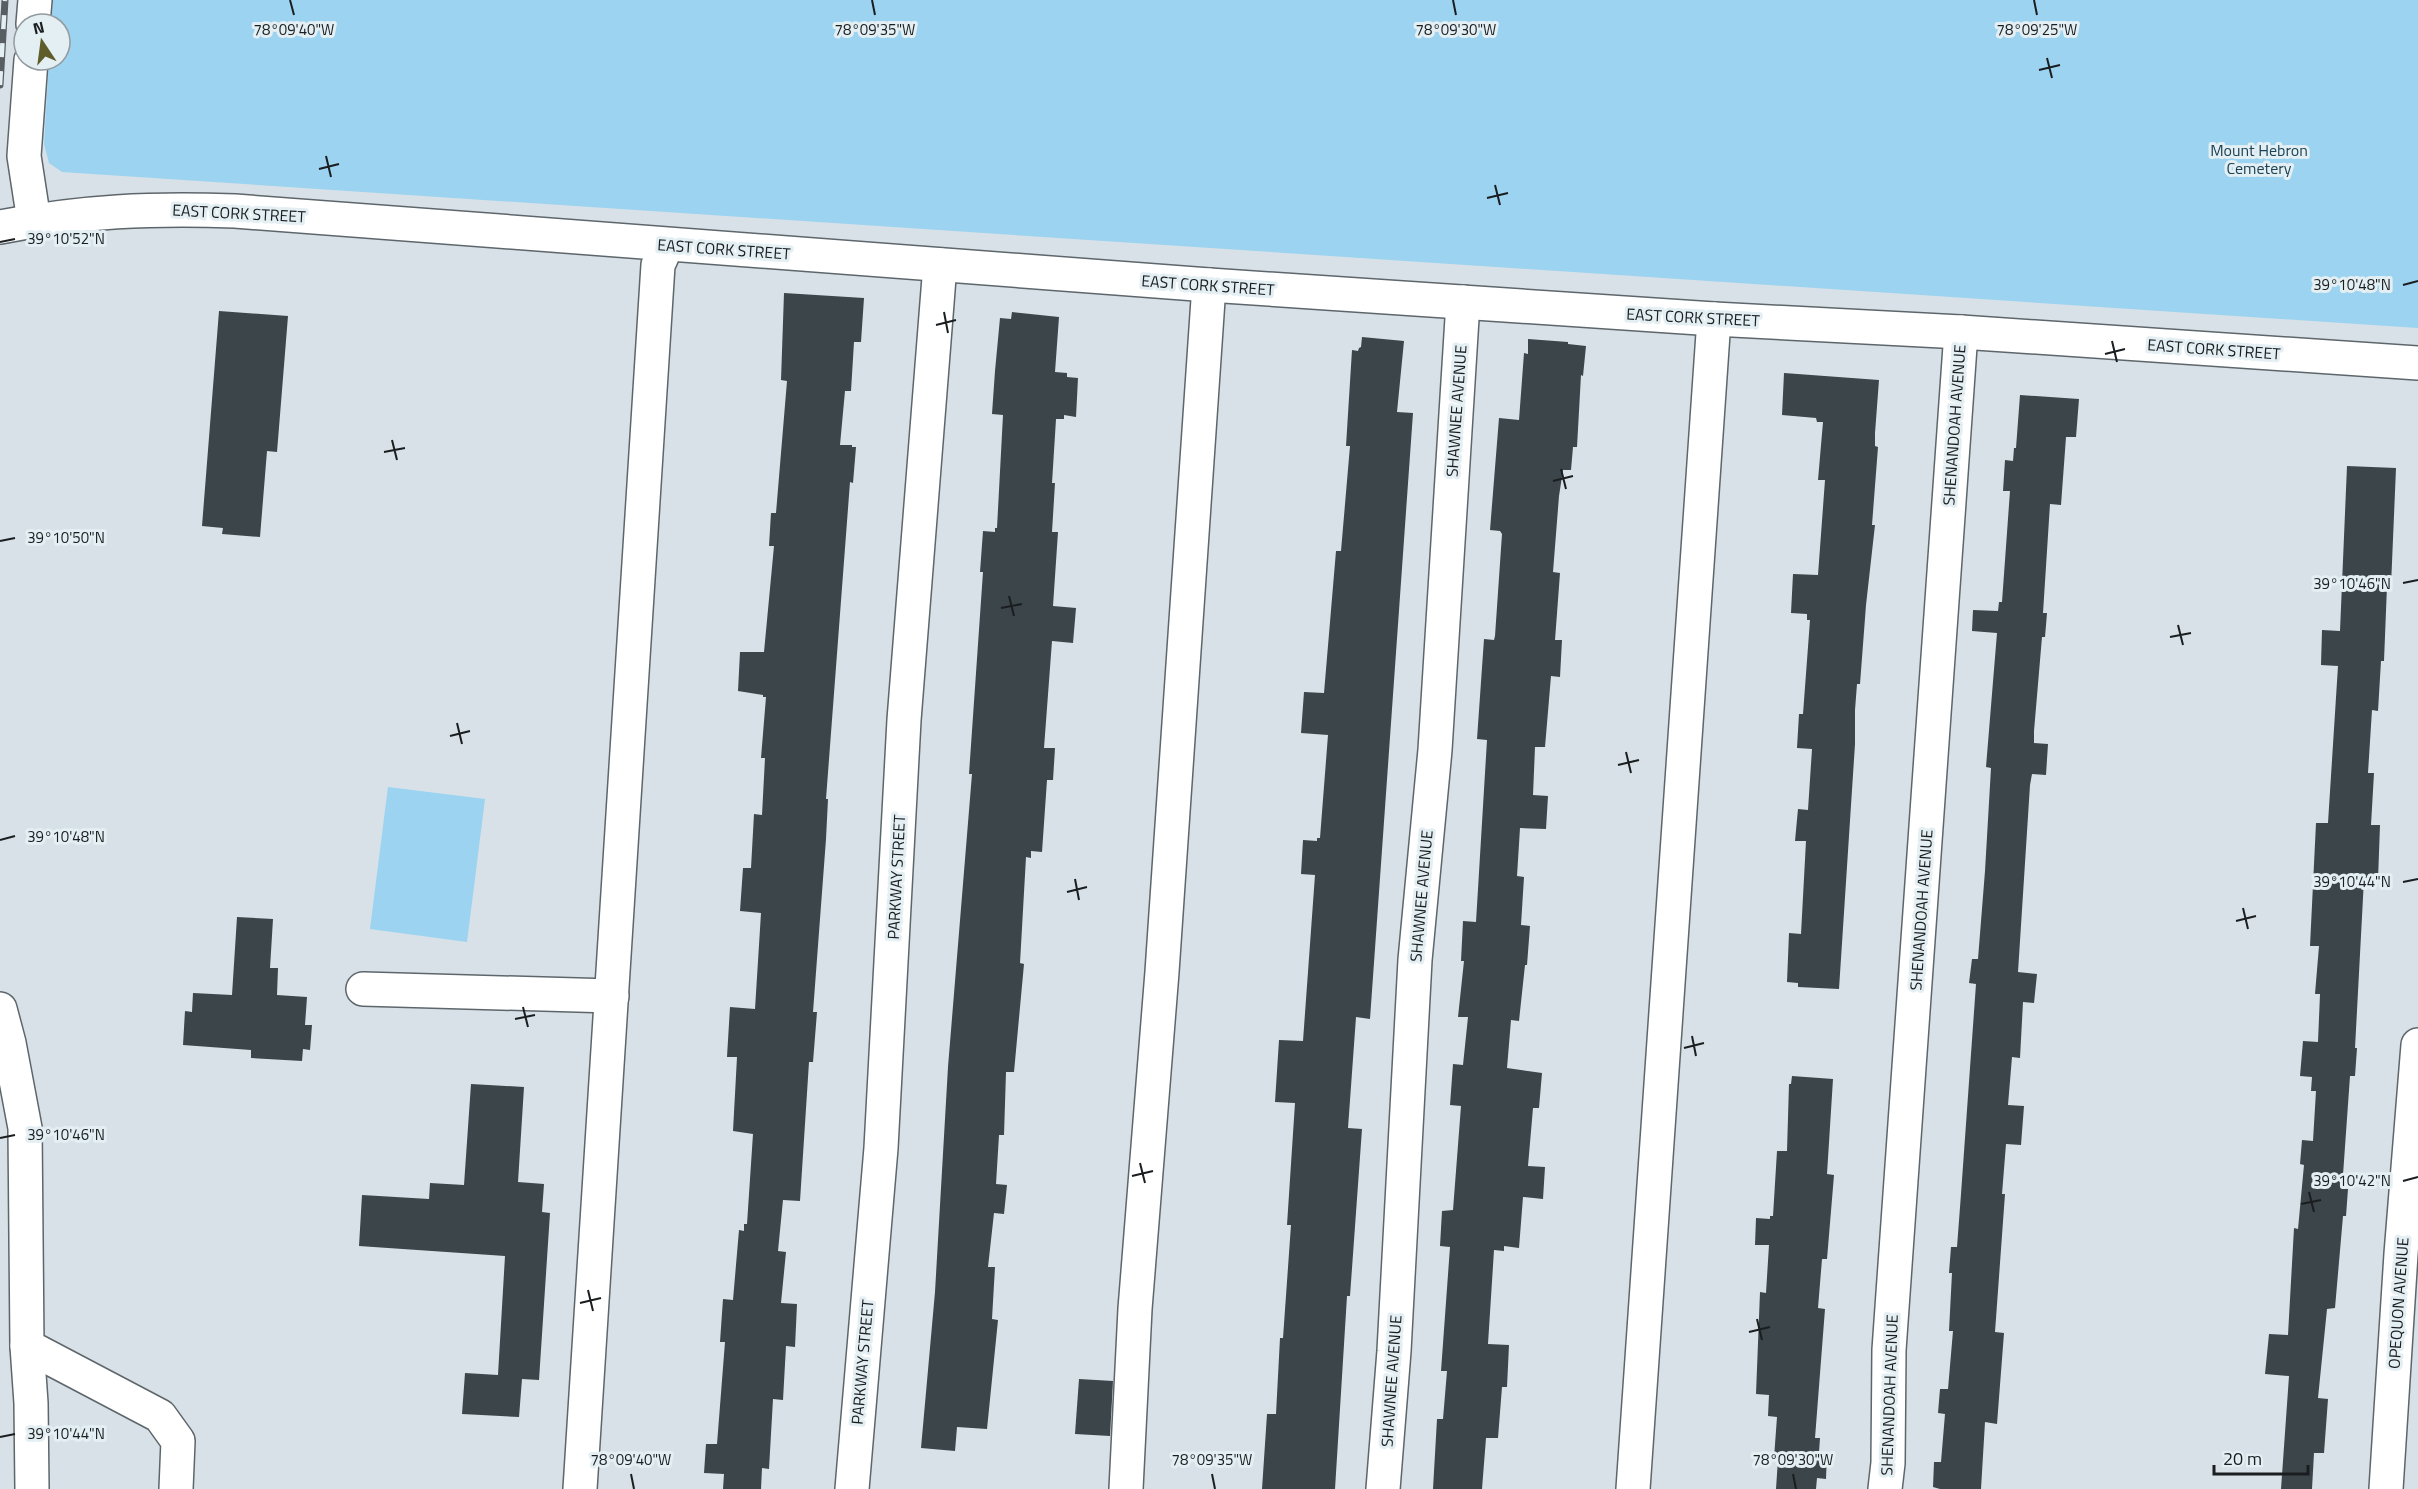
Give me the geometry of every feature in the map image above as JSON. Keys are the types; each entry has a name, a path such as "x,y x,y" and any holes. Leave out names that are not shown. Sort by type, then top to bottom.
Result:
{"street":[{"path":"30,72 24,156 34,220"},
{"name":"EAST CORK STREET","path":"0,227 34,220 142,209 235,211 1209,285 2418,363"},
{"path":"580,1489 658,265 667,245"},
{"name":"PARKWAY STREET","path":"852,1489 880,1148 904,720 940,265"},
{"path":"1126,1489 1135,1309 1162,972 1209,285"},
{"name":"SHAWNEE AVENUE","path":"1383,1489 1395,1352 1404,1128 1415,960 1435,750 1463,302"},
{"path":"1633,1489 1714,319"},
{"name":"SHENANDOAH AVENUE","path":"1885,1489 1888,1463 1889,1350 1961,332"},
{"path":"363,989 612,996"},
{"path":"0,1009 9,1043 25,1128 27,1346 31,1403 32,1489"},
{"name":"OPEQUON AVENUE","path":"2386,1489 2401,1254 2418,1045"},
{"path":"27,1346 160,1416 178,1441 176,1489"}],"green space":[{"name":"Mount Hebron Cemetery","path":"53,0 2418,0 2418,328 62,172 49,163 44,144 48,72 72,72 72,12 52,12"},
{"path":"388,787 485,799 467,942 370,929"}],"building":[{"path":"784,293 864,298 861,342 854,342 851,391 845,391 840,445 856,447 853,483 850,482 826,799 828,799 826,839 813,1012 817,1012 813,1062 809,1062 800,1201 783,1200 778,1251 786,1252 781,1303 797,1304 795,1347 786,1346 783,1400 773,1399 769,1469 762,1468 761,1489 723,1489 724,1474 704,1473 706,1444 717,1444 725,1342 720,1342 723,1299 733,1300 739,1230 744,1231 744,1224 747,1224 753,1134 733,1131 737,1057 727,1057 730,1007 755,1009 761,913 740,911 743,868 751,868 754,814 762,815 765,758 761,758 766,697 738,691 740,652 764,652 774,546 769,546 771,513 776,513 787,381 781,380"},
{"path":"219,311 288,316 277,452 267,451 260,537 222,534 223,528 202,526"},
{"path":"1012,312 1059,317 1055,372 1067,373 1067,377 1078,378 1076,417 1064,415 1064,419 1056,419 1052,483 1055,483 1052,532 1058,532 1053,606 1076,608 1073,643 1052,641 1044,748 1055,748 1053,780 1047,780 1042,852 1031,851 1031,858 1026,857 1020,963 1024,964 1014,1072 1006,1072 1004,1135 999,1135 996,1184 1007,1185 1004,1214 994,1213 988,1267 995,1267 992,1319 998,1320 987,1429 957,1427 955,1451 921,1448 935,1292 948,1067 972,774 969,774 983,572 980,572 983,531 995,532 997,528 1003,415 992,414 995,371 1000,318 1011,319"},
{"path":"1362,337 1404,341 1397,412 1413,413 1370,1019 1356,1017 1348,1128 1362,1129 1350,1296 1347,1296 1335,1489 1262,1489 1267,1414 1276,1414 1280,1338 1283,1338 1291,1225 1287,1225 1295,1103 1275,1102 1279,1040 1303,1041 1315,875 1301,874 1303,840 1317,841 1317,838 1320,838 1328,735 1301,733 1304,692 1324,693 1336,551 1341,551 1350,446 1346,446 1352,350 1358,351"},
{"path":"1528,339 1568,342 1568,344 1586,346 1583,376 1581,375 1577,447 1573,447 1571,470 1563,470 1553,572 1560,573 1555,640 1562,640 1560,677 1551,676 1545,747 1535,747 1533,795 1548,796 1546,829 1520,828 1517,876 1524,877 1521,925 1530,926 1519,1021 1511,1020 1507,1068 1542,1073 1539,1108 1533,1108 1528,1166 1545,1167 1543,1199 1523,1197 1519,1248 1504,1246 1504,1251 1494,1250 1488,1344 1509,1345 1507,1387 1502,1387 1498,1438 1486,1438 1482,1489 1433,1489 1437,1419 1443,1419 1447,1371 1441,1371 1450,1247 1440,1246 1442,1211 1453,1210 1461,1106 1450,1105 1453,1064 1463,1065 1468,1017 1458,1017 1464,961 1461,961 1463,921 1476,922 1487,740 1477,739 1484,639 1494,640 1495,636 1502,534 1500,531 1490,530 1499,418 1519,420 1524,353 1528,354"},
{"path":"1784,373 1879,380 1875,433 1875,446 1878,447 1872,525 1875,525 1860,684 1857,684 1839,989 1798,987 1798,983 1787,982 1789,933 1801,934 1806,841 1795,841 1798,809 1808,810 1812,749 1797,748 1799,714 1803,714 1810,620 1807,620 1807,614 1791,613 1793,574 1818,575 1825,480 1818,480 1823,422 1817,422 1816,418 1782,415"},
{"path":"2020,395 2079,399 2076,437 2066,437 2061,505 2050,504 2043,613 2047,613 2045,637 2042,637 2034,731 2034,743 2048,744 2046,775 2032,774 2030,785 2018,972 2037,974 2034,1003 2023,1002 2020,1058 2012,1057 2008,1105 2024,1106 2021,1145 2006,1144 2002,1194 2005,1194 1995,1332 2004,1333 1997,1424 1985,1422 1981,1489 1940,1489 1933,1487 1934,1462 1941,1462 1945,1414 1938,1413 1940,1389 1948,1389 1953,1331 1949,1331 1952,1273 1949,1273 1951,1247 1957,1247 1961,1194 1976,984 1969,983 1972,959 1978,959 1991,768 1986,767 1997,633 1972,631 1973,610 1998,611 1999,602 2002,602 2010,491 2003,491 2005,460 2013,461 2014,448 2016,448"},
{"path":"2347,466 2396,468 2391,586 2387,586 2384,661 2381,661 2378,711 2372,710 2368,773 2374,773 2371,825 2380,825 2378,880 2364,879 2355,1048 2357,1048 2355,1076 2350,1076 2342,1189 2348,1189 2346,1216 2343,1216 2335,1308 2327,1309 2318,1398 2328,1399 2324,1453 2314,1453 2312,1489 2281,1489 2289,1376 2265,1374 2269,1334 2288,1335 2294,1228 2298,1229 2304,1165 2300,1164 2302,1140 2313,1141 2316,1091 2311,1091 2312,1077 2300,1076 2303,1041 2318,1042 2320,994 2315,994 2319,946 2310,946 2316,823 2328,823 2338,666 2321,665 2322,630 2340,631"},
{"path":"237,917 273,919 270,968 278,968 277,995 307,997 305,1025 312,1025 310,1050 303,1049 302,1061 251,1058 251,1050 183,1045 185,1011 192,1012 193,993 232,995"},
{"path":"1792,1076 1833,1079 1827,1174 1834,1175 1827,1259 1822,1259 1818,1308 1825,1309 1815,1438 1820,1438 1819,1452 1827,1452 1826,1479 1817,1478 1816,1489 1776,1489 1778,1459 1774,1458 1777,1417 1768,1416 1769,1395 1756,1394 1760,1292 1766,1293 1769,1245 1755,1245 1756,1218 1770,1219 1770,1216 1773,1216 1777,1151 1787,1151 1789,1084 1791,1084"},
{"path":"471,1084 524,1087 518,1182 544,1184 542,1212 550,1213 539,1380 522,1379 519,1417 462,1414 465,1373 498,1375 505,1256 359,1246 362,1195 429,1199 430,1183 464,1185"},
{"path":"1079,1379 1113,1381 1110,1436 1075,1434"}],"railway":[{"path":"0,85 5,0"}]}
